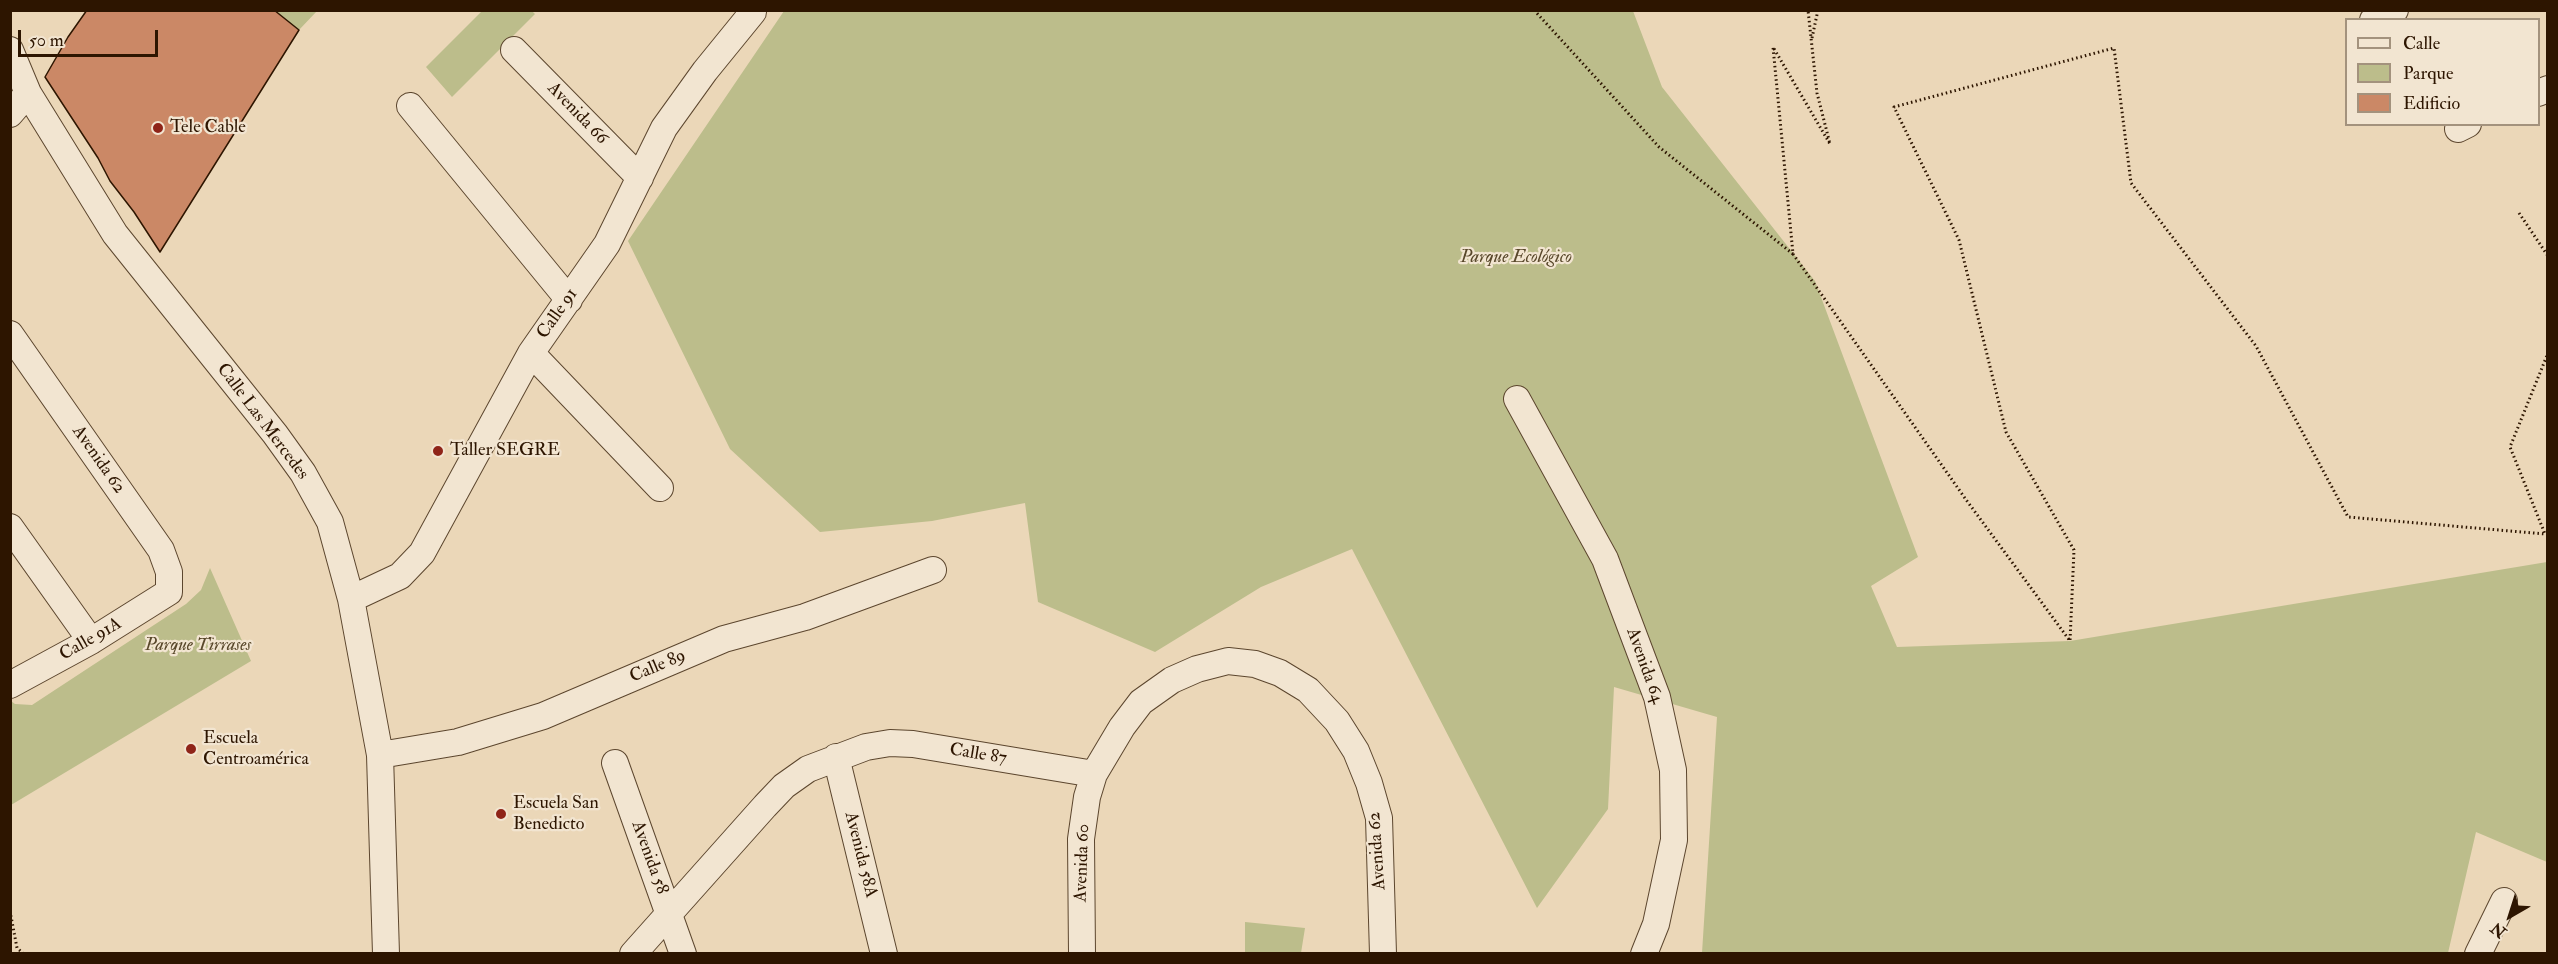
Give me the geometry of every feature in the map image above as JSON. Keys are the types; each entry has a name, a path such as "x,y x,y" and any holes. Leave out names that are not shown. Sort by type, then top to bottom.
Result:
{"street":[{"path":"2377,18 2394,10"},
{"name":"Calle 91","path":"351,599 400,576 422,553 531,353 607,243 664,128 705,71 753,12"},
{"name":"Calle Las Mercedes","path":"10,50 28,93 115,234 303,473 330,522 351,599 380,755 386,954"},
{"name":"Avenida 66","path":"514,50 640,178"},
{"path":"10,114 28,93"},
{"path":"410,106 569,300"},
{"name":"Avenida 62","path":"10,334 161,550 169,572 169,592"},
{"path":"531,353 660,488"},
{"name":"Avenida 64","path":"1517,399 1605,559 1657,697 1673,770 1674,840 1656,924 1644,954"},
{"path":"10,527 91,641"},
{"name":"Calle 89","path":"380,755 458,742 543,716 724,639 805,617 933,570"},
{"name":"Calle 91A","path":"10,685 91,641 169,592"},
{"name":"Avenida 62","path":"1094,774 1122,727 1141,702 1172,680 1197,669 1228,661 1255,664 1280,673 1308,690 1337,721 1356,751 1369,783 1379,818 1383,954"},
{"name":"Calle 87","path":"633,954 784,786 808,769 836,757 866,747 890,743 913,744 1094,774"},
{"name":"Avenida 58A","path":"836,757 884,954"},
{"name":"Avenida 58","path":"615,763 683,954"},
{"name":"Avenida 60","path":"1082,954 1081,839 1087,797 1094,774"},
{"path":"2478,954 2504,901"}],"path":[{"path":"1534,10 1659,147 1793,254 1967,501 2070,641 2074,550 2006,432 1959,240 1894,107 2114,48 2131,183 2256,346 2348,517 2545,534 2510,447 2547,353"},
{"path":"1793,254 1773,47 1830,144 1816,93 1808,10"},
{"path":"1811,42 1818,10"},
{"path":"2519,213 2547,256"},
{"path":"10,911 17,948 24,954"}],"green space":[{"path":"271,11 317,11 299,30"},
{"path":"482,11 532,11 535,14 452,97 426,67"},
{"name":"Parque Ecológico","path":"784,11 1633,11 1662,87 1815,281 1918,557 1871,586 1897,647 2070,641 2547,562 2547,862 2476,832 2448,953 1702,953 1717,717 1614,687 1608,809 1537,908 1352,549 1261,587 1155,652 1038,602 1025,503 932,521 820,532 730,449 628,241"},
{"name":"Parque Tirrases","path":"210,568 251,661 11,805 11,701 15,704 32,705 186,604 201,590"},
{"path":"1245,922 1305,928 1301,953 1245,953"}],"building":[{"name":"Tele Cable","path":"87,10 274,10 299,30 160,252 110,181 98,158 45,77"}],"place":[{"name":"Tele Cable","path":"158,128"},
{"name":"Taller SEGRE","path":"438,451"},
{"name":"Escuela Centroamérica","path":"191,749"},
{"name":"Escuela San Benedicto","path":"501,814"}]}
